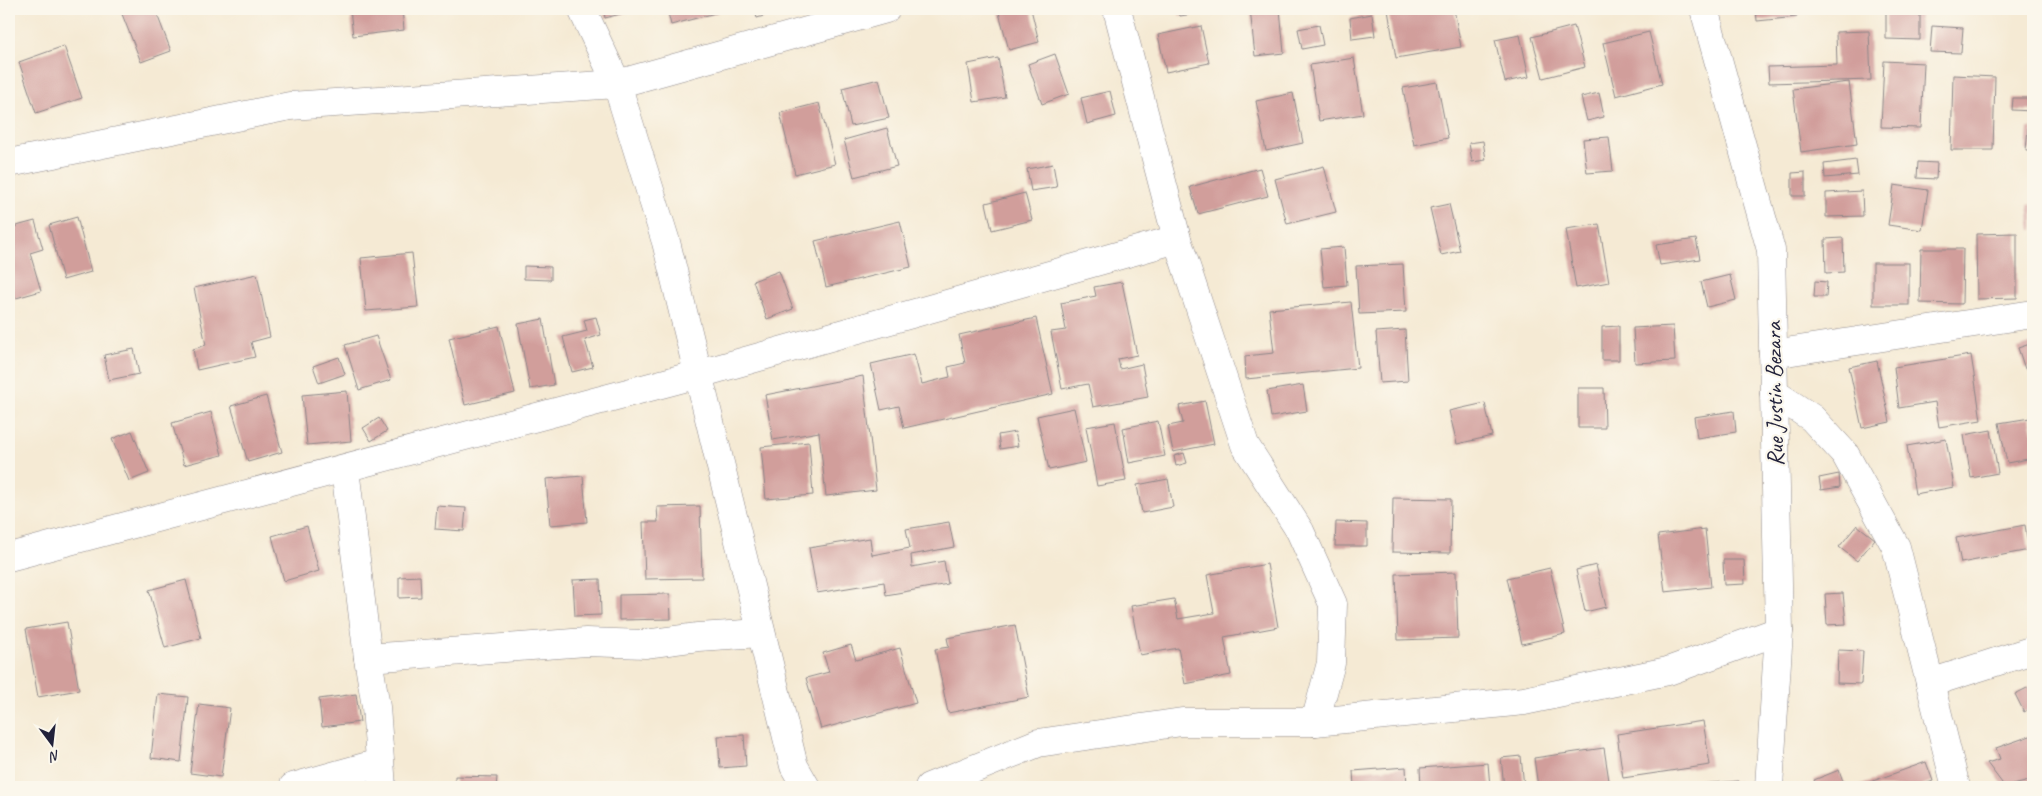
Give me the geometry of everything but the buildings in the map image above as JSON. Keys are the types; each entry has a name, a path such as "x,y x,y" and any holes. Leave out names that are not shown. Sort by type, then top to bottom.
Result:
{"street":[{"path":"582,9 617,84 666,242 794,766 806,787"},
{"path":"9,163 290,106 617,84 886,9"},
{"path":"1117,9 1177,239 1245,444 1300,531 1333,604 1331,663 1315,722"},
{"name":"Rue Justin Bezara","path":"1704,9 1770,250 1779,631 1769,787"},
{"path":"9,557 699,374 1177,239"},
{"path":"1772,354 2033,314"},
{"path":"1774,393 1812,418 1845,454 1896,547 1956,787"},
{"path":"292,787 381,775 376,708 368,658 345,468"},
{"path":"929,787 1038,743 1182,722 1315,722 1524,701 1668,671 1779,631"},
{"path":"368,658 586,642 645,644 698,637 762,632"},
{"path":"1930,682 2033,650"}]}
